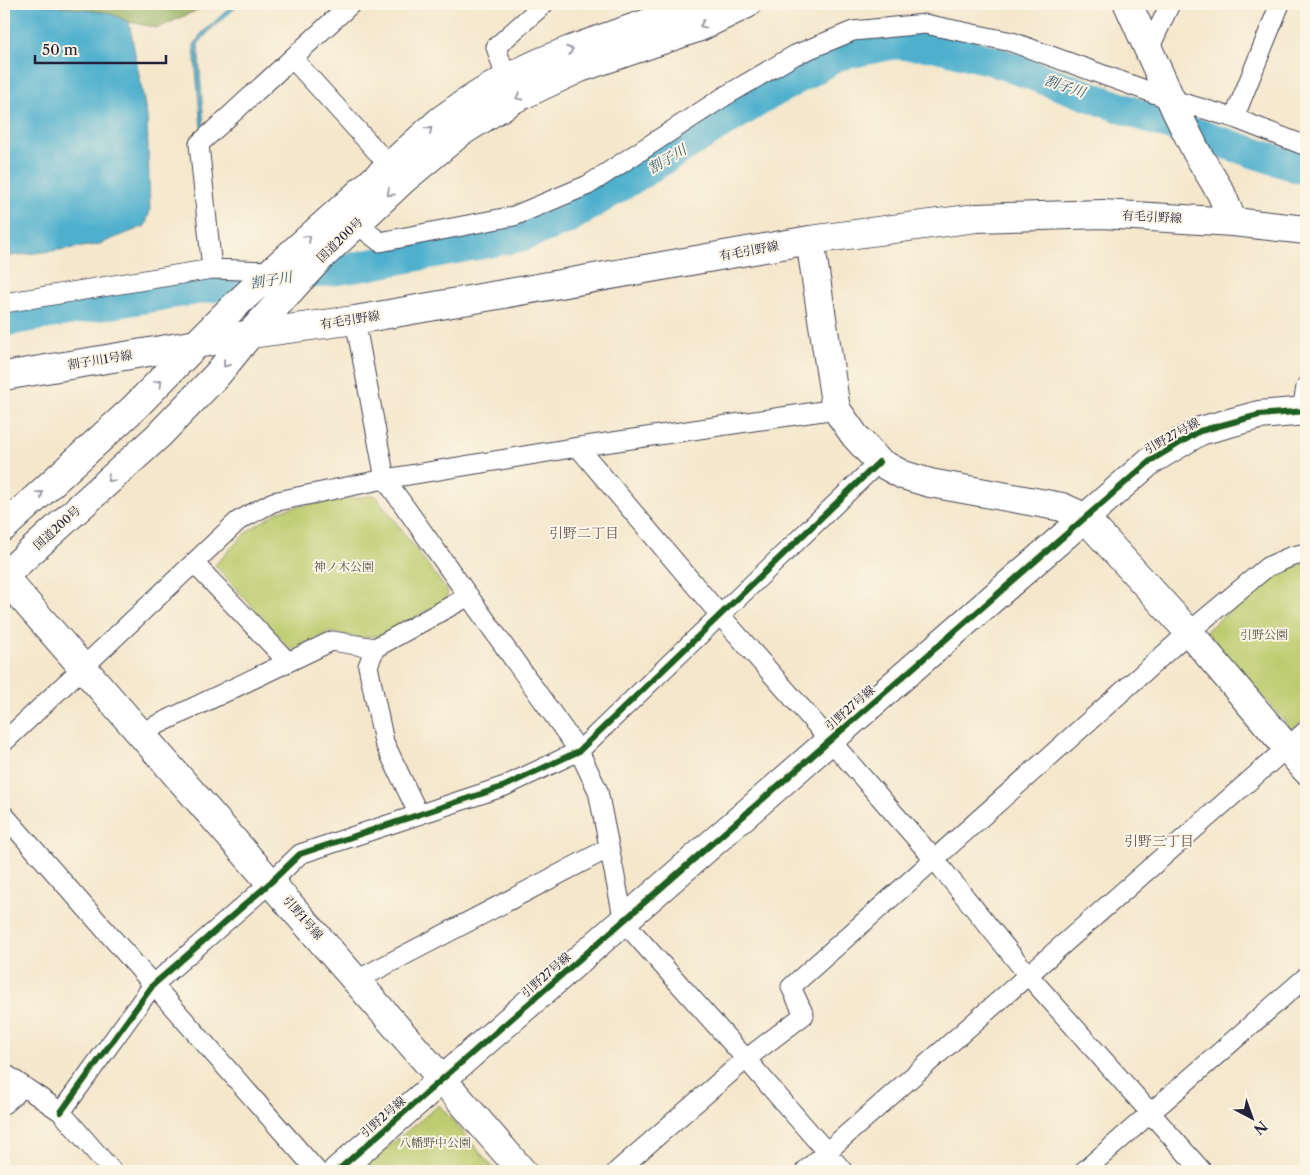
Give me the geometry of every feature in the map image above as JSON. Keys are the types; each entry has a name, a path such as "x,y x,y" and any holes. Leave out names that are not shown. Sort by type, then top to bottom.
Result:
{"main road":[{"name":"国道200号","path":"4,527 135,407 223,317 272,271 441,120 469,99 506,78 568,51 701,4"},
{"name":"国道200号","path":"4,577 158,436 216,376 250,334 270,315 318,260 403,180 461,132 514,99 580,68 700,27 747,4"},
{"path":"1128,4 1150,49 1173,106 1197,153 1221,193 1233,222"},
{"name":"有毛引野線","path":"197,344 250,334 355,320 810,240 976,218 1102,214 1233,222 1306,230"},
{"path":"810,240 836,409 855,436 879,462 903,476 930,483 1062,507 1084,517 1189,632 1297,739 1306,770"},
{"name":"割子川1号線","path":"4,376 197,344"},
{"name":"引野27号線","path":"443,1080 1150,461 1200,431 1305,403"},
{"name":"引野1号線","path":"4,577 357,980 518,1170"},
{"name":"引野2号線","path":"337,1171 443,1080"}],"street":[{"path":"212,269 198,144 351,4"},
{"path":"506,78 496,47 544,4"},
{"path":"1150,49 1170,4"},
{"path":"1234,118 1280,4"},
{"path":"356,224 380,242 514,216 588,185 725,96 795,55 853,31 925,24 1012,42 1173,106 1234,118 1306,146"},
{"path":"292,58 389,165"},
{"path":"4,303 212,269 272,271"},
{"path":"355,320 384,479 579,751 598,791 624,922 843,1171"},
{"path":"4,742 82,666 238,521 273,502 384,479 578,447 836,409"},
{"path":"578,447 720,614 935,860 1028,975 1202,1171"},
{"path":"61,1112 153,985 271,882 300,854 505,786 579,751 879,462"},
{"path":"617,1171 746,1059 804,1015 791,987 1189,632 1267,567 1290,557 1306,553"},
{"path":"194,563 287,661"},
{"path":"140,733 332,641 375,648 469,596"},
{"path":"375,648 368,666 384,742 419,815"},
{"path":"805,1171 1297,739"},
{"path":"4,815 317,1171"},
{"path":"357,980 609,848"},
{"path":"1084,1171 1306,977"},
{"path":"4,1072 61,1112 112,1171"},
{"path":"4,1104 23,1086"}],"green space":[{"path":"39,4 211,4 158,28 129,22 109,13"},
{"name":"神ノ木公園","path":"375,495 448,592 446,601 381,635 362,638 329,632 291,650 215,565 248,531 279,511 298,506"},
{"name":"引野公園","path":"1306,563 1306,717 1292,730 1206,631 1261,584 1287,568"},
{"name":"八幡野中公園","path":"439,1105 496,1171 359,1171"}],"water":[{"path":"4,4 39,4 109,13 129,22 147,117 150,211 145,226 97,245 4,257"},
{"path":"234,4 240,4 211,29 198,44 204,127 201,128 194,45 201,34"}],"waterway":[{"name":"割子川","path":"4,321 205,288 357,267 522,236 567,219 770,94 839,55 893,44 935,46 991,60 1152,119 1306,170"}],"cycle path":[{"path":"337,1171 1150,461 1200,431 1259,415 1306,411"},
{"path":"61,1112 153,985 271,882 300,854 505,786 579,751 879,462"}],"district":[{"name":"引野二丁目","path":"584,533"},
{"name":"引野三丁目","path":"1159,841"}]}
